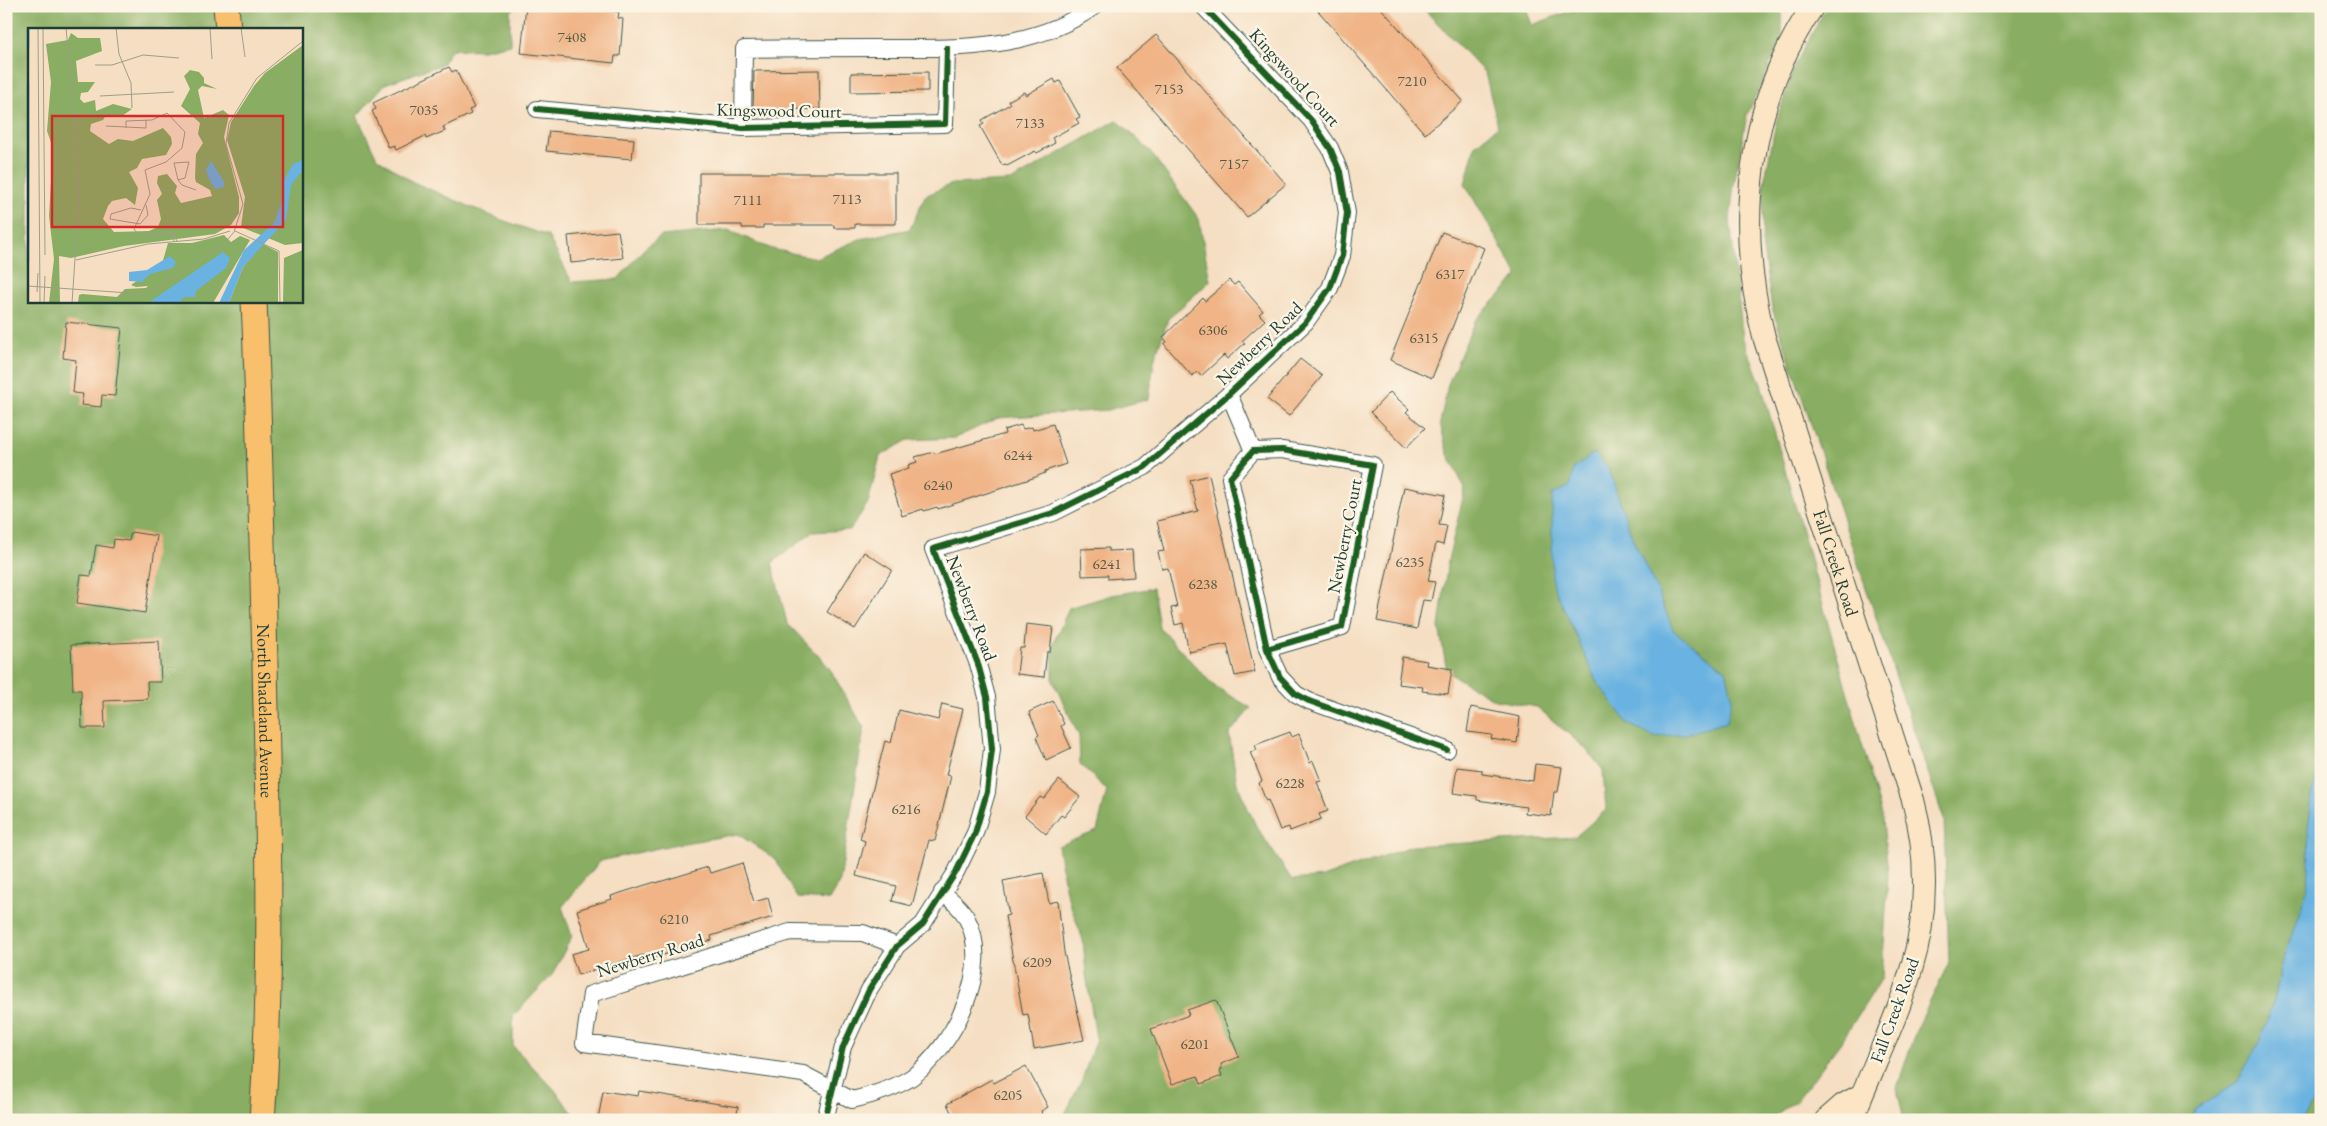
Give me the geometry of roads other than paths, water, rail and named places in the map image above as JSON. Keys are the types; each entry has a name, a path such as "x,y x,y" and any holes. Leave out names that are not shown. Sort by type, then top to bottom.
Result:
{"main road":[{"path":"226,6 228,28"},
{"name":"Fall Creek Road","path":"1813,6 1784,59 1763,115 1752,167 1749,201 1748,244 1753,287 1764,337 1913,800 1922,838 1924,895 1913,964 1885,1041 1852,1120"},
{"name":"North Shadeland Avenue","path":"254,302 261,465 270,864 267,1036 262,1120"},
{"path":"1826,1120 1843,1105 1861,1095 1871,1120"}],"street":[{"name":"Kingswood Court","path":"743,128 744,49 948,48 1002,45 1066,23 1095,6"},
{"name":"Kingswood Court","path":"1203,6 1316,127 1330,148 1340,172 1347,213"},
{"name":"Kingswood Court","path":"537,109 743,128 945,124 948,48"},
{"name":"Newberry Road","path":"829,1115 832,1088 853,1022 877,975 897,946 923,924 965,857 978,825 989,784 992,740 987,697 978,664 934,549 1053,513 1145,467 1229,394 1306,323 1321,302 1340,265 1345,240 1347,213"},
{"path":"1229,394 1253,451 1230,478 1267,649 1280,677 1302,698 1446,750"},
{"name":"Newberry Court","path":"1253,451 1282,450 1373,465 1342,627 1267,649"},
{"name":"Newberry Road","path":"897,946 863,933 790,932 591,994 584,1043 803,1074 852,1100 880,1093 912,1077 936,1055 956,1026 966,1005 974,965 973,940 967,918 958,905 942,892"}],"water":[{"path":"1594,453 1608,467 1633,540 1657,590 1673,630 1726,670 1732,696 1727,722 1686,734 1653,737 1627,723 1596,680 1552,582 1552,495 1570,486 1574,468"},
{"path":"2321,704 2321,1091 2301,1120 2189,1120 2196,1109 2238,1081 2260,1040 2274,1000 2283,961 2306,892 2309,871 2308,829 2319,765"}]}
